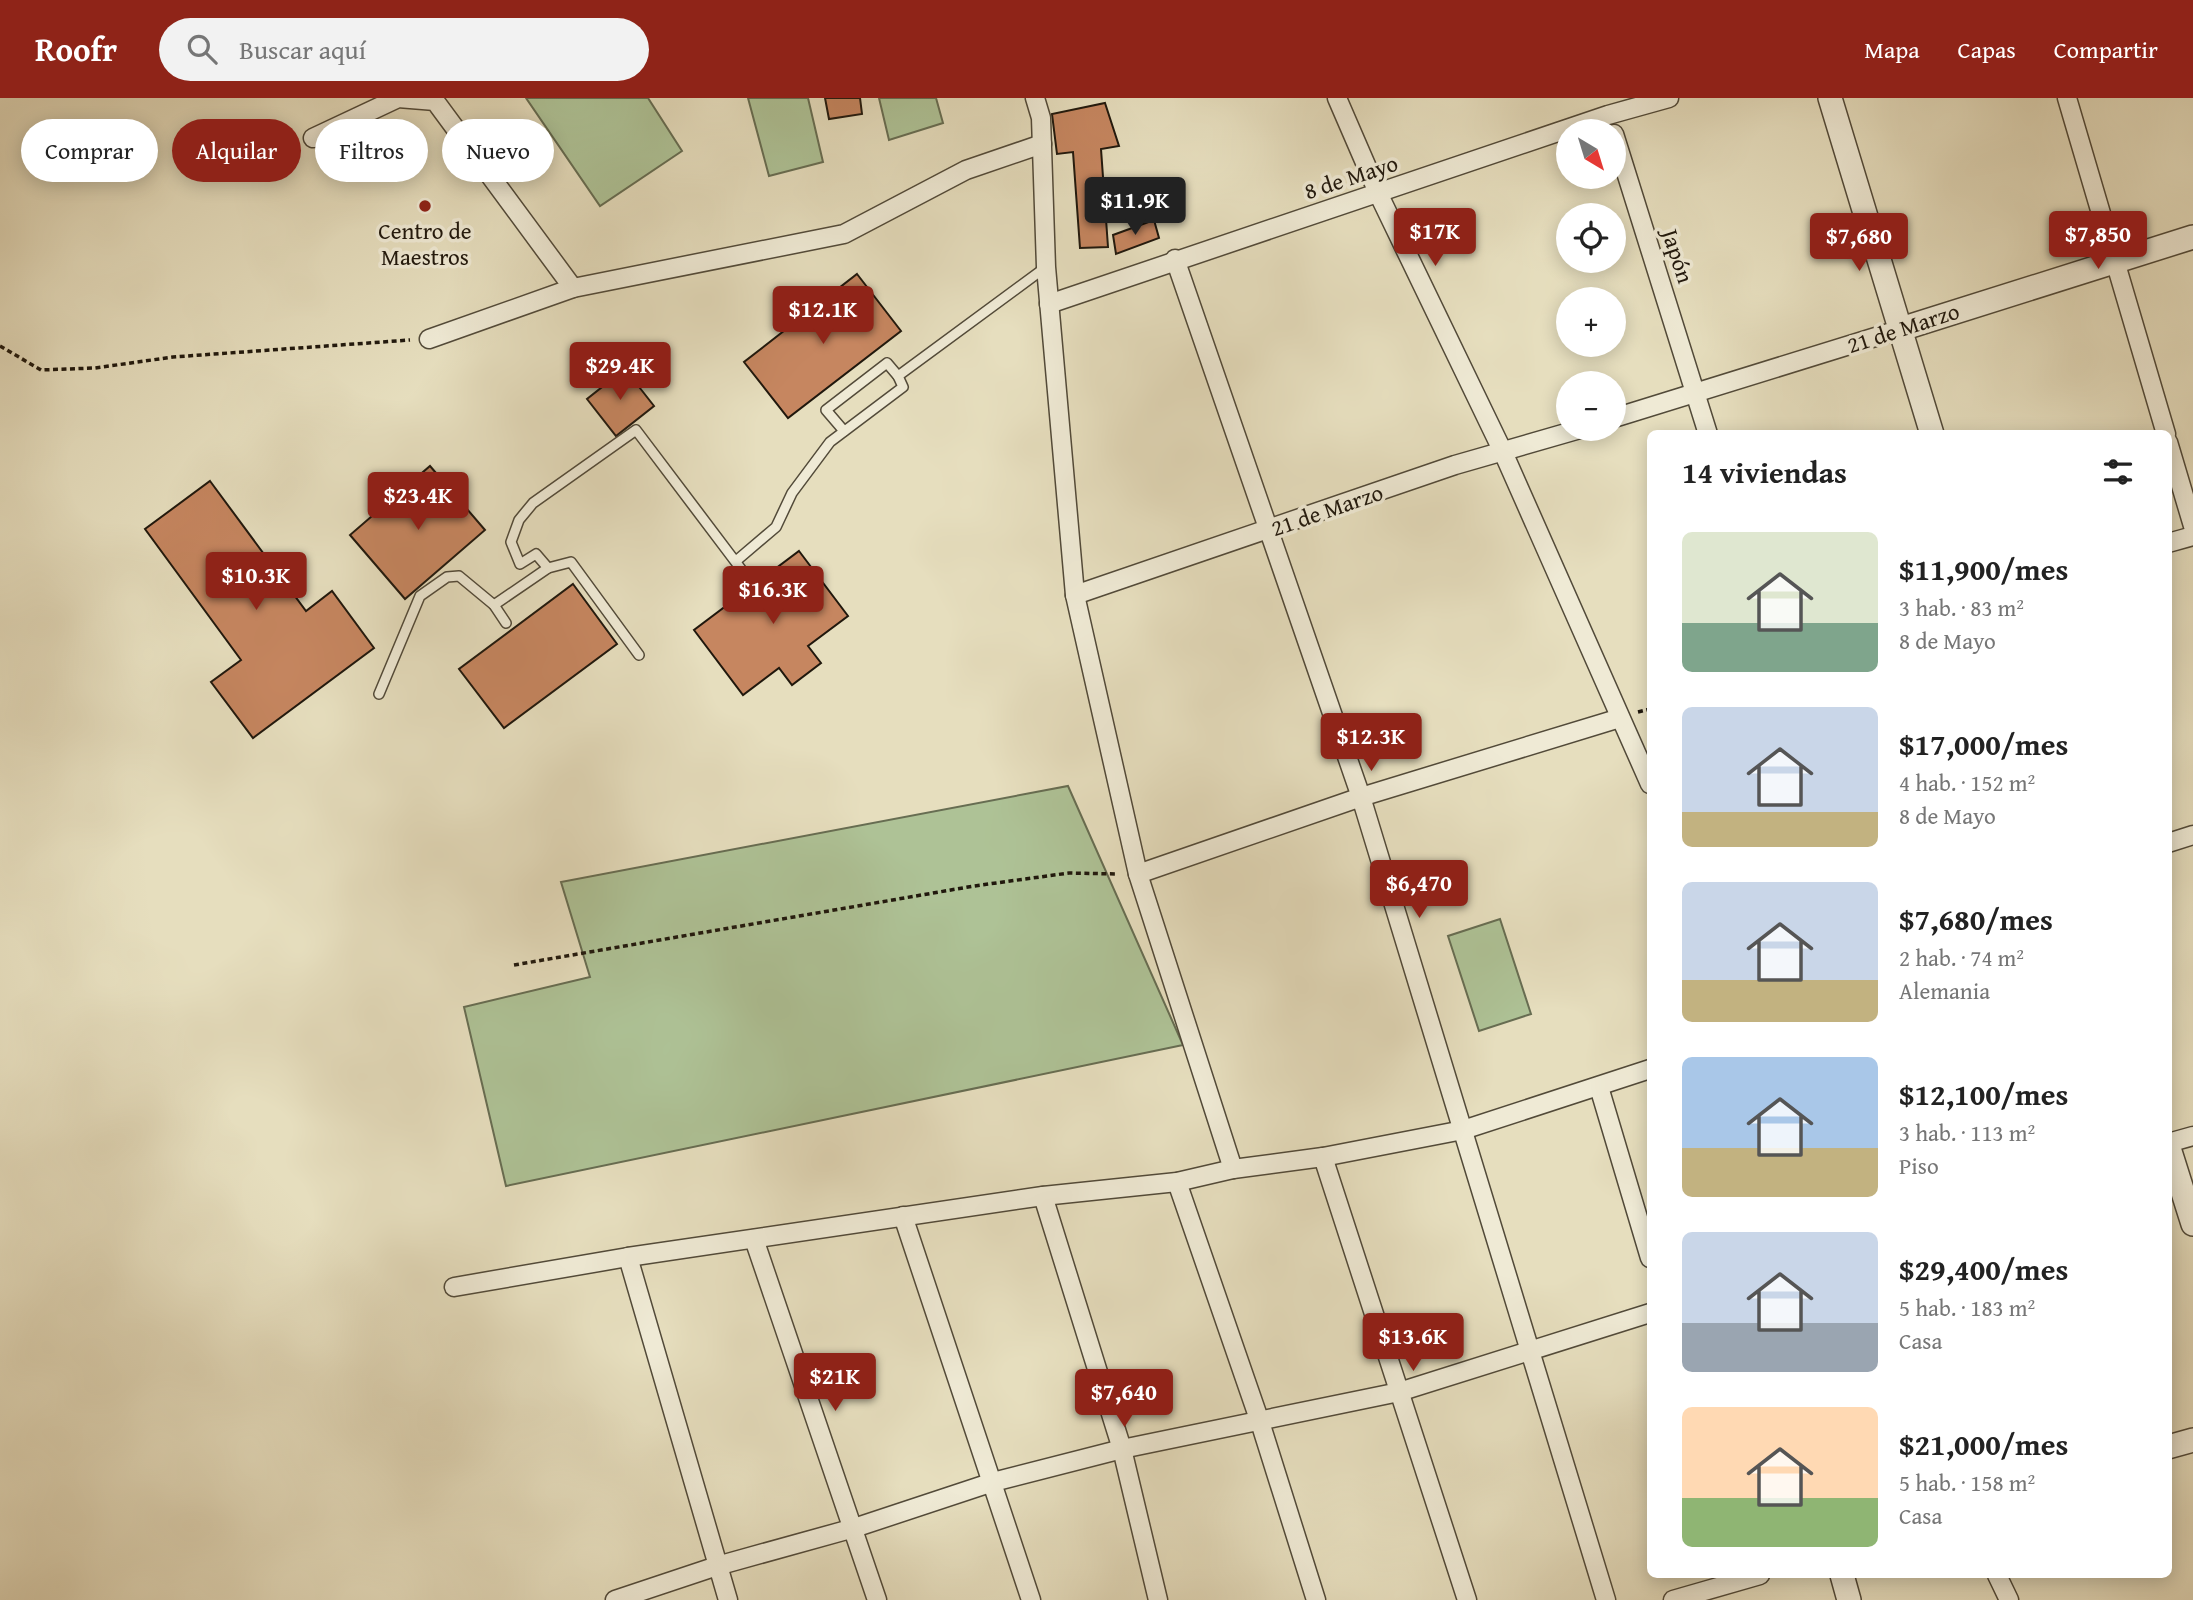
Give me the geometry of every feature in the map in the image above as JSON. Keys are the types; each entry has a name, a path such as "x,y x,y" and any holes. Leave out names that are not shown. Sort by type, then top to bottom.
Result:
{"street":[{"path":"313,138 398,98 435,102 573,288"},
{"path":"1035,98 1041,118 1046,267 1075,595 1138,874 1233,1169"},
{"path":"1336,98 1379,195 1503,452 1647,777"},
{"name":"8 de Mayo","path":"1612,119 1669,98"},
{"path":"1830,98 1898,330 1931,430"},
{"path":"2067,98 2165,430"},
{"name":"8 de Mayo","path":"1049,304 1175,259 1556,137"},
{"path":"429,339 573,288 844,234 966,170 1042,144"},
{"name":"Japón","path":"1626,173 1707,430"},
{"name":"21 de Marzo","path":"1626,414 2193,237"},
{"path":"1175,259 1361,797 1463,1130 1527,1351 1576,1496 1606,1600"},
{"name":"21 de Marzo","path":"1075,595 1455,465 1556,436"},
{"path":"2172,455 2193,526"},
{"path":"2172,542 2193,536"},
{"path":"1138,874 1361,797 1620,718"},
{"path":"2172,842 2193,835"},
{"path":"454,1287 628,1257 1043,1196 1177,1182 1233,1169 1323,1157 1463,1130 1647,1070"},
{"path":"1599,1087 1647,1248"},
{"path":"2172,1143 2193,1136"},
{"path":"1323,1157 1467,1600"},
{"path":"2172,1157 2193,1224"},
{"path":"1177,1182 1260,1422 1316,1600"},
{"path":"1043,1196 1122,1449 1158,1600"},
{"path":"903,1216 1031,1600"},
{"path":"754,1239 877,1600"},
{"path":"628,1257 728,1600"},
{"path":"615,1600 717,1566 854,1528 993,1482 1122,1449 1399,1392 1647,1314"},
{"path":"2172,1446 2193,1440"},
{"path":"1673,1600 1750,1578"},
{"path":"1843,1578 1849,1600"},
{"path":"1998,1578 2009,1600"}],"lane":[{"path":"898,376 1046,267"},
{"path":"736,561 776,527 792,494 830,442 903,387 887,363 826,410 844,431"},
{"path":"532,580 520,564 511,542 519,520 533,503 636,430 747,577"},
{"path":"520,564 536,554 548,569"},
{"path":"494,605 548,569 571,562 639,655"},
{"path":"380,694 420,596 447,577 459,576 494,605 506,623"}],"path":[{"path":"0,346 41,370 95,368 173,357 278,348 429,339"},
{"path":"514,965 974,886 1069,873 1138,874"}],"green space":[{"path":"526,98 648,98 682,151 600,206 554,139 554,119 540,119"},
{"path":"748,98 808,98 823,162 769,176"},
{"path":"879,98 936,98 943,123 889,140"},
{"path":"1068,786 1183,1045 506,1186 464,1007 590,977 561,882"},
{"path":"1500,919 1531,1014 1479,1031 1448,936"}],"building":[{"path":"825,98 860,98 862,114 829,119"},
{"path":"1105,103 1119,146 1101,149 1108,247 1080,248 1073,152 1057,154 1052,114"},
{"path":"1154,220 1159,238 1116,254 1113,235"},
{"path":"857,274 901,331 788,418 744,362"},
{"path":"625,369 654,406 616,436 587,399"},
{"path":"430,466 485,530 405,599 350,535"},
{"path":"210,481 306,611 332,591 374,648 253,738 211,682 241,660 145,529"},
{"path":"799,551 848,616 808,646 821,663 792,685 779,668 743,695 694,630"},
{"path":"573,584 617,644 504,728 459,669"}],"place":[{"name":"Centro de Maestros","path":"425,206"}]}
